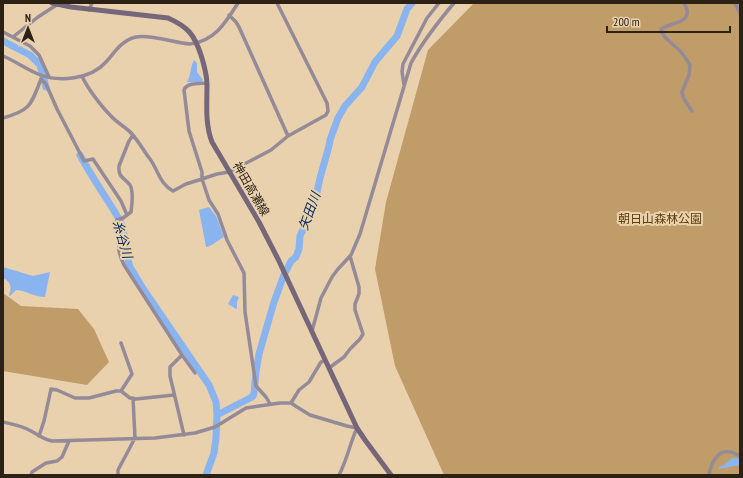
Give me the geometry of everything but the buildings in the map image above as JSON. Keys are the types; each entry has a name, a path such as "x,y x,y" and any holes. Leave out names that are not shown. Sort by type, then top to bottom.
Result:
{"main road":[{"name":"神田高瀬線","path":"56,3 71,8 168,18 189,31 197,42 205,66 207,83 206,120 210,136 229,172 259,222 278,259 357,428 391,475"}],"street":[{"path":"13,37 56,3"},
{"path":"89,10 92,3"},
{"path":"42,78 82,76 94,72 103,66 121,45 136,37 184,43 202,41 220,29 238,3"},
{"path":"82,76 85,83 110,116 125,127 132,135 151,160 162,181 173,191 202,178 229,172 270,150 288,136 326,115 328,111 327,103 277,3"},
{"path":"404,86 402,72 403,64 427,18 439,3"},
{"path":"312,332 321,298 332,277 350,256 360,234 411,63 434,26 454,3"},
{"path":"684,3 687,11 686,17 682,22 666,26 661,29 661,32 679,50 690,65 689,75 682,92 684,99 692,111"},
{"path":"735,3 740,14"},
{"path":"229,15 239,27 288,136"},
{"path":"3,32 30,46 39,55 49,77"},
{"path":"3,56 11,59 42,78 84,161 93,159 121,200 127,214"},
{"path":"3,118 22,112 29,105 34,98 42,78"},
{"path":"207,83 190,84 185,87 184,90 189,131 209,200 218,214 227,240 244,273 245,312 256,386 270,404"},
{"path":"132,135 119,166 119,174 129,185 132,196 131,212 117,220 121,258 124,265 195,373"},
{"path":"329,368 344,357 363,334 355,310 355,304 359,294 359,286 350,256"},
{"path":"121,343 132,374 121,391"},
{"path":"182,355 170,367 170,376 184,435"},
{"path":"291,403 299,390 308,382 325,360"},
{"path":"39,436 51,389 75,398 89,398 116,391 121,391 130,398 136,399 174,394"},
{"path":"118,475 118,470 135,438 133,398"},
{"path":"3,422 31,430 46,440 52,442 155,438 184,435 213,428 246,408 270,404 291,403 310,415 357,428 339,475"},
{"path":"31,475 32,472 46,463 57,461 62,457 69,441"},
{"path":"709,475 715,458 721,453 731,452 740,456"}],"green space":[{"name":"朝日山森林公園","path":"474,3 740,3 740,475 444,475 395,366 375,269 386,202 428,50"},
{"path":"3,293 21,306 78,309 94,329 109,362 87,385 3,371"}],"water":[{"path":"194,60 197,63 197,72 203,80 201,82 187,82 189,77"},
{"path":"209,207 216,216 224,237 206,247 199,210"},
{"path":"3,267 33,276 50,272 45,297 16,290 10,296 10,285 8,281 3,278"},
{"path":"233,295 239,297 236,309 228,304"},
{"path":"732,458 740,459 740,465 719,469 719,467 724,465"}],"waterway":[{"name":"矢田川","path":"217,415 253,396 259,354 274,302 284,275 291,261 296,257 299,249 300,236 314,206 330,140 338,118 345,106 362,87 375,62 397,36 407,9 412,3"},
{"name":"糸谷川","path":"3,41 30,55 40,65 46,87"},
{"name":"糸谷川","path":"80,155 123,228 130,267 209,385 216,402 217,415 214,453 206,475"}]}
